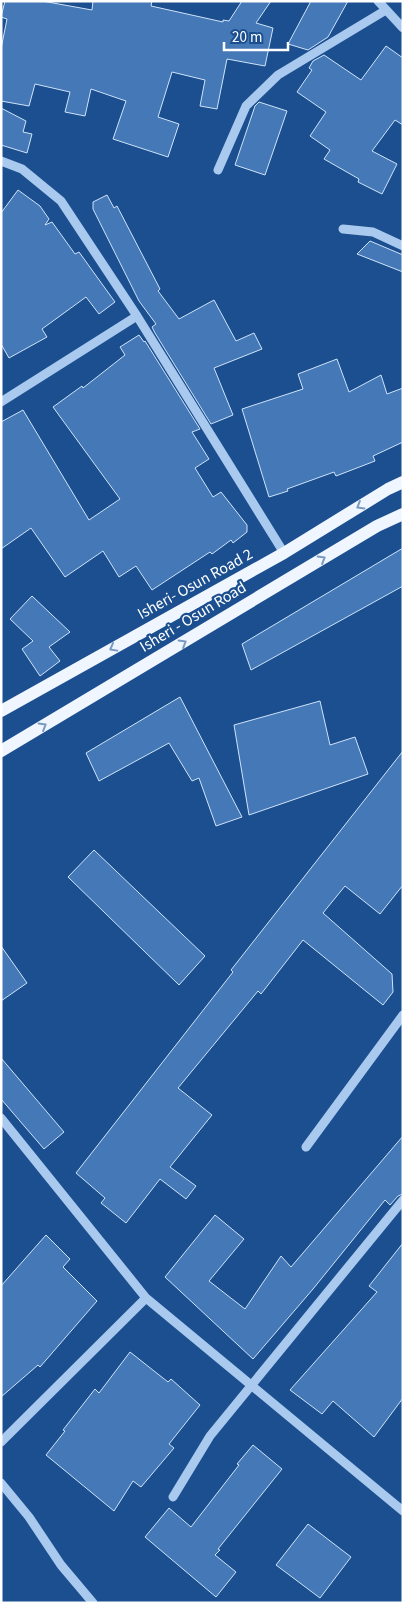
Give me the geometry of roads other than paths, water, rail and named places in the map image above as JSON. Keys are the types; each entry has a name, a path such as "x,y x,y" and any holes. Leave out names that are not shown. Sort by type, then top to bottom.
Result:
{"main road":[{"name":"Isheri- Osun Road 2","path":"1,711 284,553 388,489 403,482"},
{"name":"Isheri - Osun Road","path":"1,751 377,526 403,514"}],"street":[{"path":"378,1 403,28"},
{"path":"218,170 246,106 278,75 386,10"},
{"path":"1,161 22,170 61,201 137,316 284,553"},
{"path":"342,229 373,232 403,246"},
{"path":"1,402 137,316"},
{"path":"306,1148 403,1015"},
{"path":"1,1118 146,1298 403,1511"},
{"path":"173,1497 210,1436 403,1200"},
{"path":"1,1442 146,1298"},
{"path":"1,1483 29,1517 61,1565 93,1603"}]}
